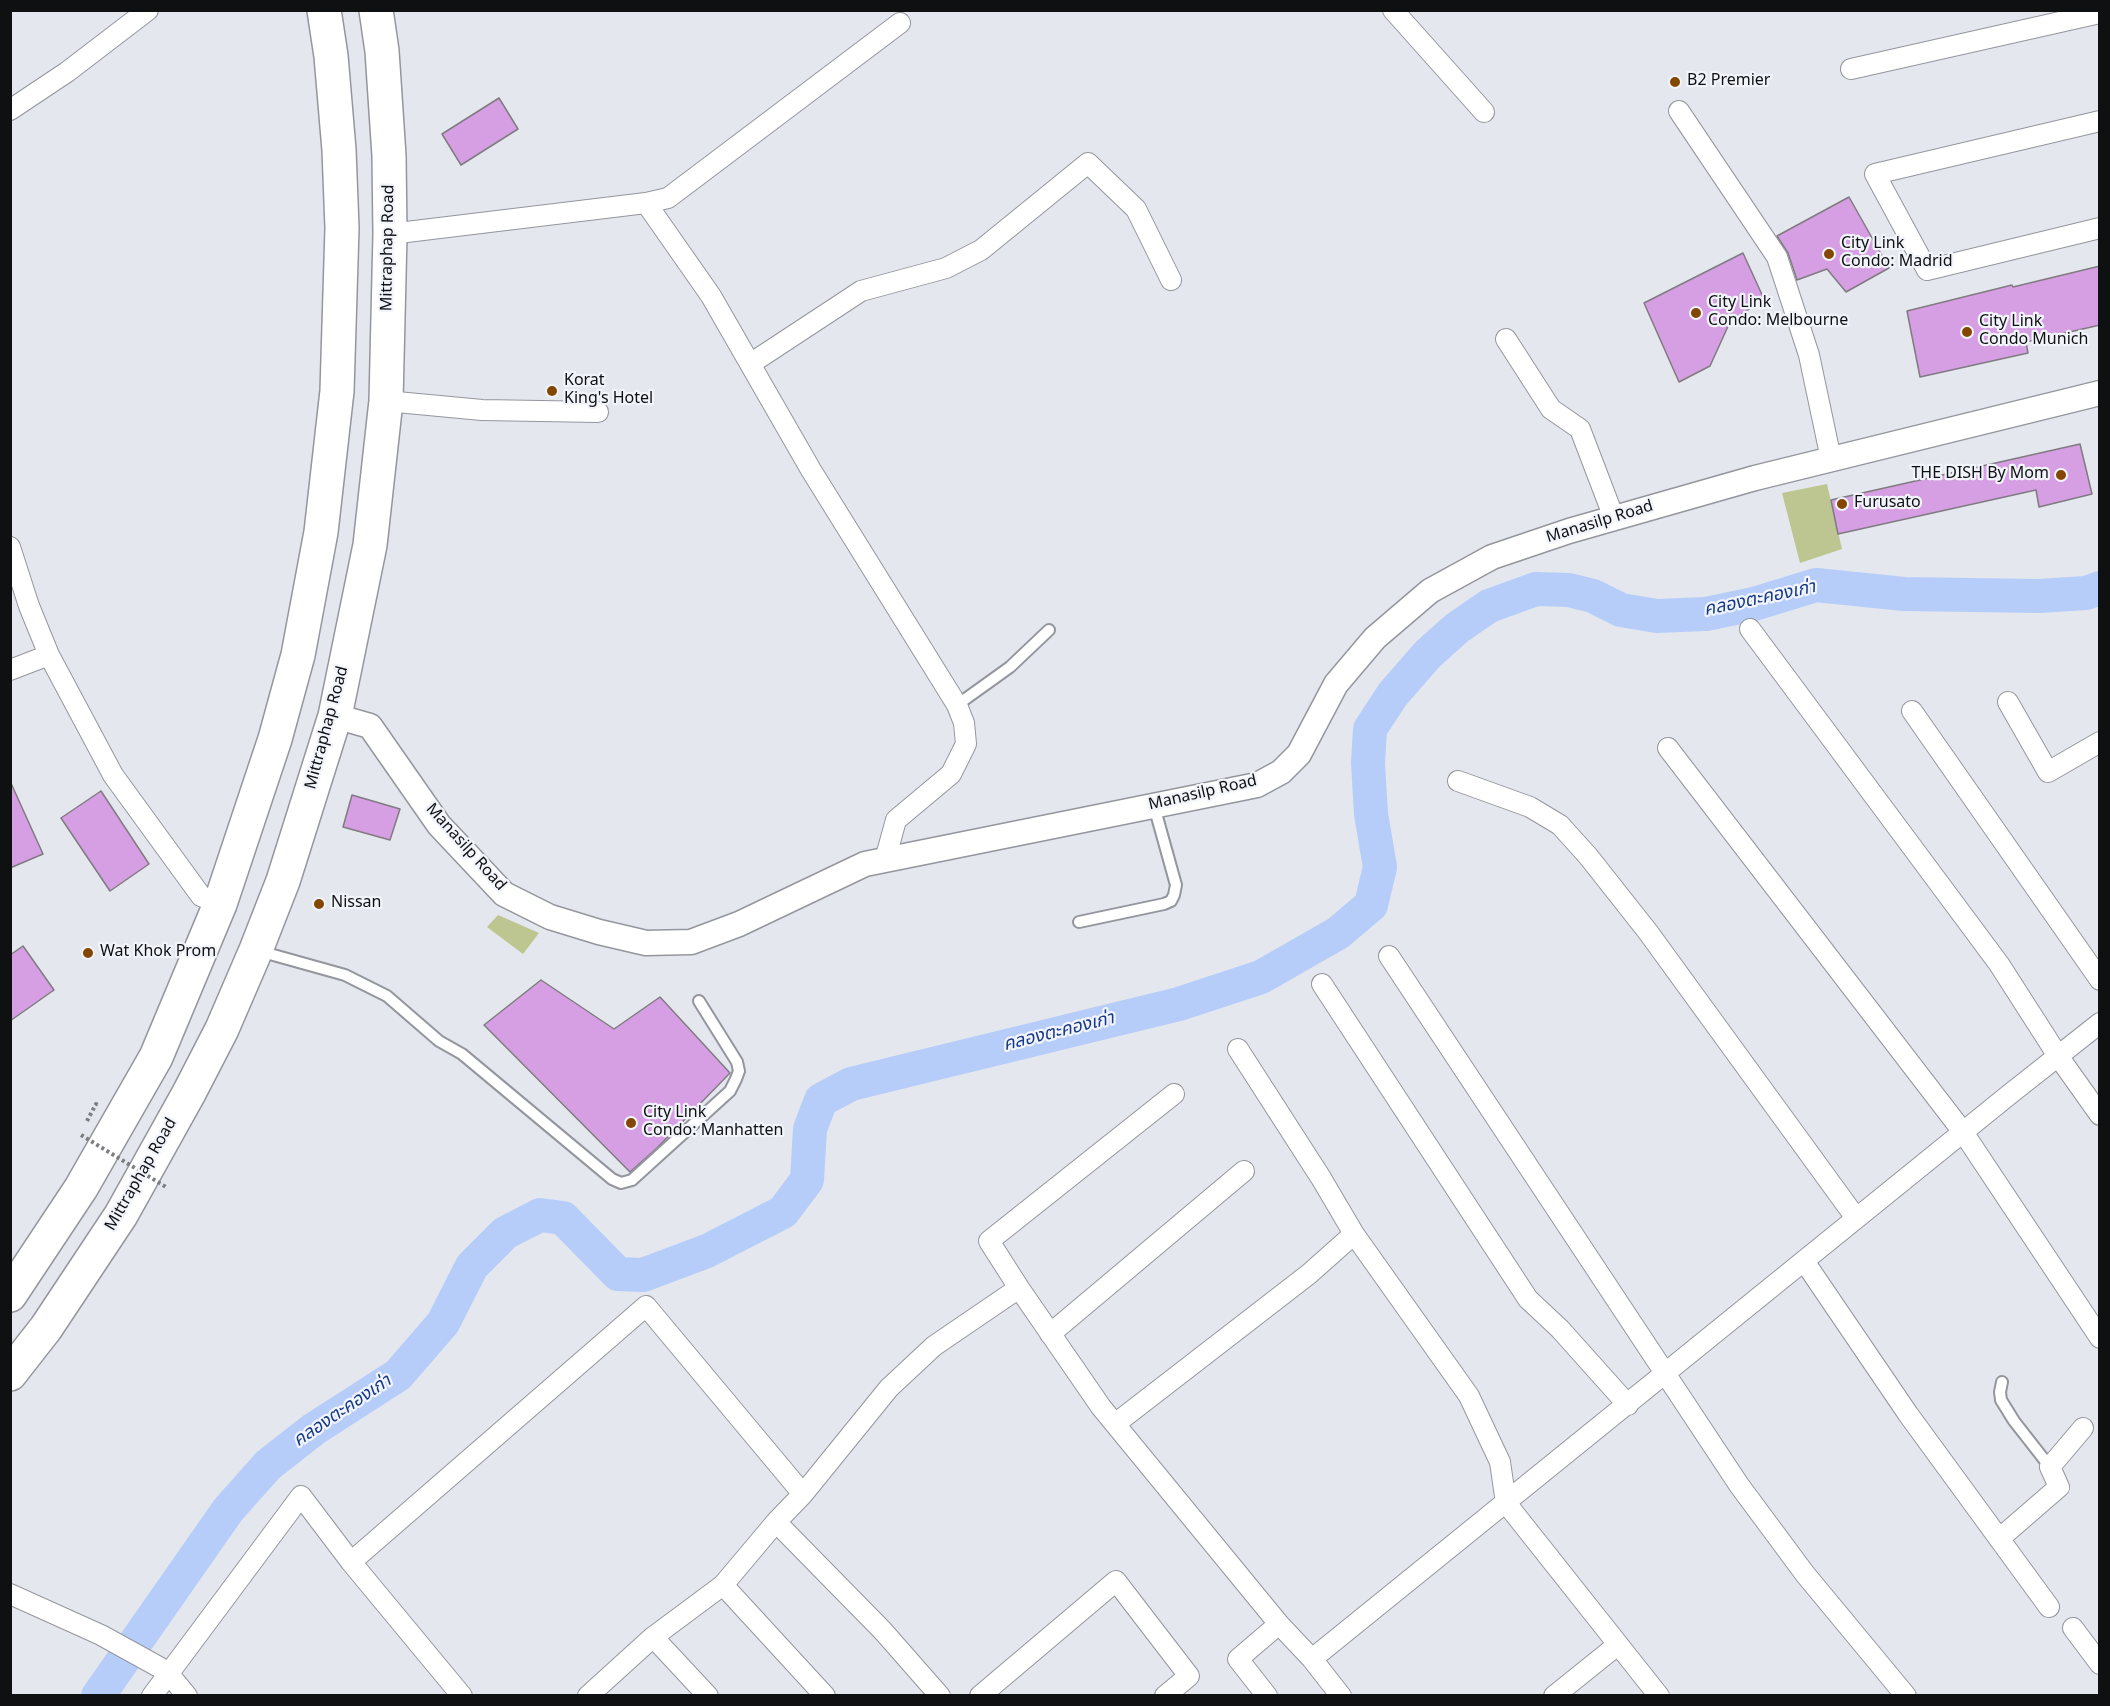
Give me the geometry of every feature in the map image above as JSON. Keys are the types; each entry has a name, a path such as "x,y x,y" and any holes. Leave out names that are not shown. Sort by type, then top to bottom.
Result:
{"highway":[{"path":"10,1295 81,1188 156,1057 220,904 275,739 298,655 321,532 337,391 342,228 339,150 331,56 324,10"},
{"name":"Mittraphap Road","path":"10,1374 46,1328 121,1215 222,1029 283,881 335,716 370,545 386,401 390,234 389,156 382,51 376,10"}],"street":[{"path":"10,110 67,72 148,10"},
{"path":"1393,10 1484,112"},
{"path":"1851,69 2100,13"},
{"path":"390,234 646,203 668,198 900,23"},
{"path":"1679,111 1777,257 1809,355 1831,459"},
{"path":"2100,121 1875,174 1927,270 2100,228"},
{"path":"750,364 861,291 946,268 981,250 1088,163 1136,208 1171,280"},
{"path":"646,203 711,296 811,470 957,705 964,723 966,744 951,774 896,820 885,860"},
{"path":"1506,339 1551,409 1580,429 1614,518"},
{"name":"Manasilp Road","path":"335,716 370,726 439,825 504,894 550,917 599,932 646,943 691,942 739,924 865,864 1257,785 1281,772 1299,754 1336,684 1374,638 1430,591 1492,557 1569,531 1755,478 2100,393"},
{"path":"386,401 482,410 598,412"},
{"path":"10,547 29,606 49,655 112,775 201,896 220,904"},
{"path":"1750,629 1999,964 2058,1056 2100,1115"},
{"path":"10,670 49,655"},
{"path":"2008,702 2048,772 2100,742"},
{"path":"1912,711 2100,980"},
{"path":"1668,748 1963,1132 2100,1338"},
{"path":"1458,781 1530,807 1560,825 1588,856 1648,932 1856,1218"},
{"path":"1389,956 1738,1485 1805,1574 1906,1695"},
{"path":"1322,984 1528,1299 1560,1329 1628,1405"},
{"path":"1312,1659 2100,1023"},
{"path":"1238,1049 1354,1234 1469,1396 1500,1462 1506,1503 1659,1695"},
{"path":"1174,1094 989,1241 1101,1407 1279,1624 1312,1659 1341,1695"},
{"path":"1050,1334 1244,1171"},
{"path":"1115,1425 1309,1274 1354,1234"},
{"path":"1804,1261 1908,1414 2049,1607"},
{"path":"588,1695 653,1637 723,1585 803,1494 889,1388 934,1346 1019,1288"},
{"path":"351,1562 645,1306 803,1494"},
{"path":"1999,1539 2059,1487 2050,1467 2083,1428"},
{"path":"152,1695 164,1670 301,1496 351,1562 462,1695"},
{"path":"777,1522 883,1631 940,1695"},
{"path":"980,1695 1116,1581 1189,1676 1165,1695"},
{"path":"723,1585 825,1695"},
{"path":"10,1594 101,1635 164,1670 187,1695"},
{"path":"1267,1695 1238,1659 1279,1624"},
{"path":"2073,1628 2100,1664"},
{"path":"653,1637 708,1695"},
{"path":"1554,1695 1610,1650"}],"lane":[{"path":"957,705 1010,667 1050,630"},
{"path":"1078,922 1171,901 1176,885 1154,806"},
{"path":"256,950 345,975 387,996 440,1041 462,1054 612,1179 621,1183 632,1180 730,1090 736,1079 739,1071 737,1062 699,1001"},
{"path":"2002,1382 2001,1400 2050,1467"}],"path":[{"path":"81,1135 166,1187"}],"green space":[{"path":"1827,484 1842,549 1800,563 1782,493"},
{"path":"498,915 539,933 523,954 487,927"}],"building":[{"path":"499,98 518,129 461,165 442,134"},
{"name":"City Link Condo: Madrid","path":"1849,197 1889,268 1846,292 1827,269 1797,280 1788,253 1777,236"},
{"name":"City Link Condo: Melbourne","path":"1743,253 1764,299 1730,322 1710,366 1679,382 1644,303"},
{"name":"City Link Condo Munich","path":"2100,266 2100,325 2026,342 2028,353 1920,377 1907,311"},
{"path":"2080,444 2092,494 2039,507 2036,490 1838,534 1831,500"},
{"path":"10,781 43,854 10,868"},
{"path":"101,791 149,864 110,891 61,818"},
{"path":"352,795 400,809 390,840 343,827"},
{"path":"23,946 54,990 10,1021 10,955"},
{"name":"City Link Condo: Manhatten","path":"541,980 614,1029 660,997 730,1073 657,1148 630,1172 484,1025"}],"waterway":[{"name":"คลองตะคองเก่า","path":"98,1696 228,1510 268,1465 314,1429 398,1375 443,1323 472,1266 505,1233 540,1215 563,1218 618,1274 643,1275 707,1251 783,1212 807,1180 810,1129 821,1100 851,1084 1179,1004 1261,977 1338,933 1371,905 1380,867 1371,814 1368,763 1370,729 1393,694 1428,654 1457,628 1489,606 1536,589 1569,590 1593,596 1621,610 1657,616 1706,614 1754,604 1816,585 1904,594 2039,596 2086,593 2100,588"}],"place":[{"name":"B2 Premier","path":"1675,82"},
{"name":"City Link Condo: Madrid","path":"1829,254"},
{"name":"City Link Condo: Melbourne","path":"1696,313"},
{"name":"City Link Condo Munich","path":"1967,332"},
{"name":"Korat King's Hotel","path":"552,391"},
{"name":"THE DISH By Mom","path":"2061,475"},
{"name":"Furusato","path":"1842,504"},
{"name":"Nissan","path":"319,904"},
{"name":"Wat Khok Prom","path":"88,953"},
{"name":"City Link Condo: Manhatten","path":"631,1123"}]}
